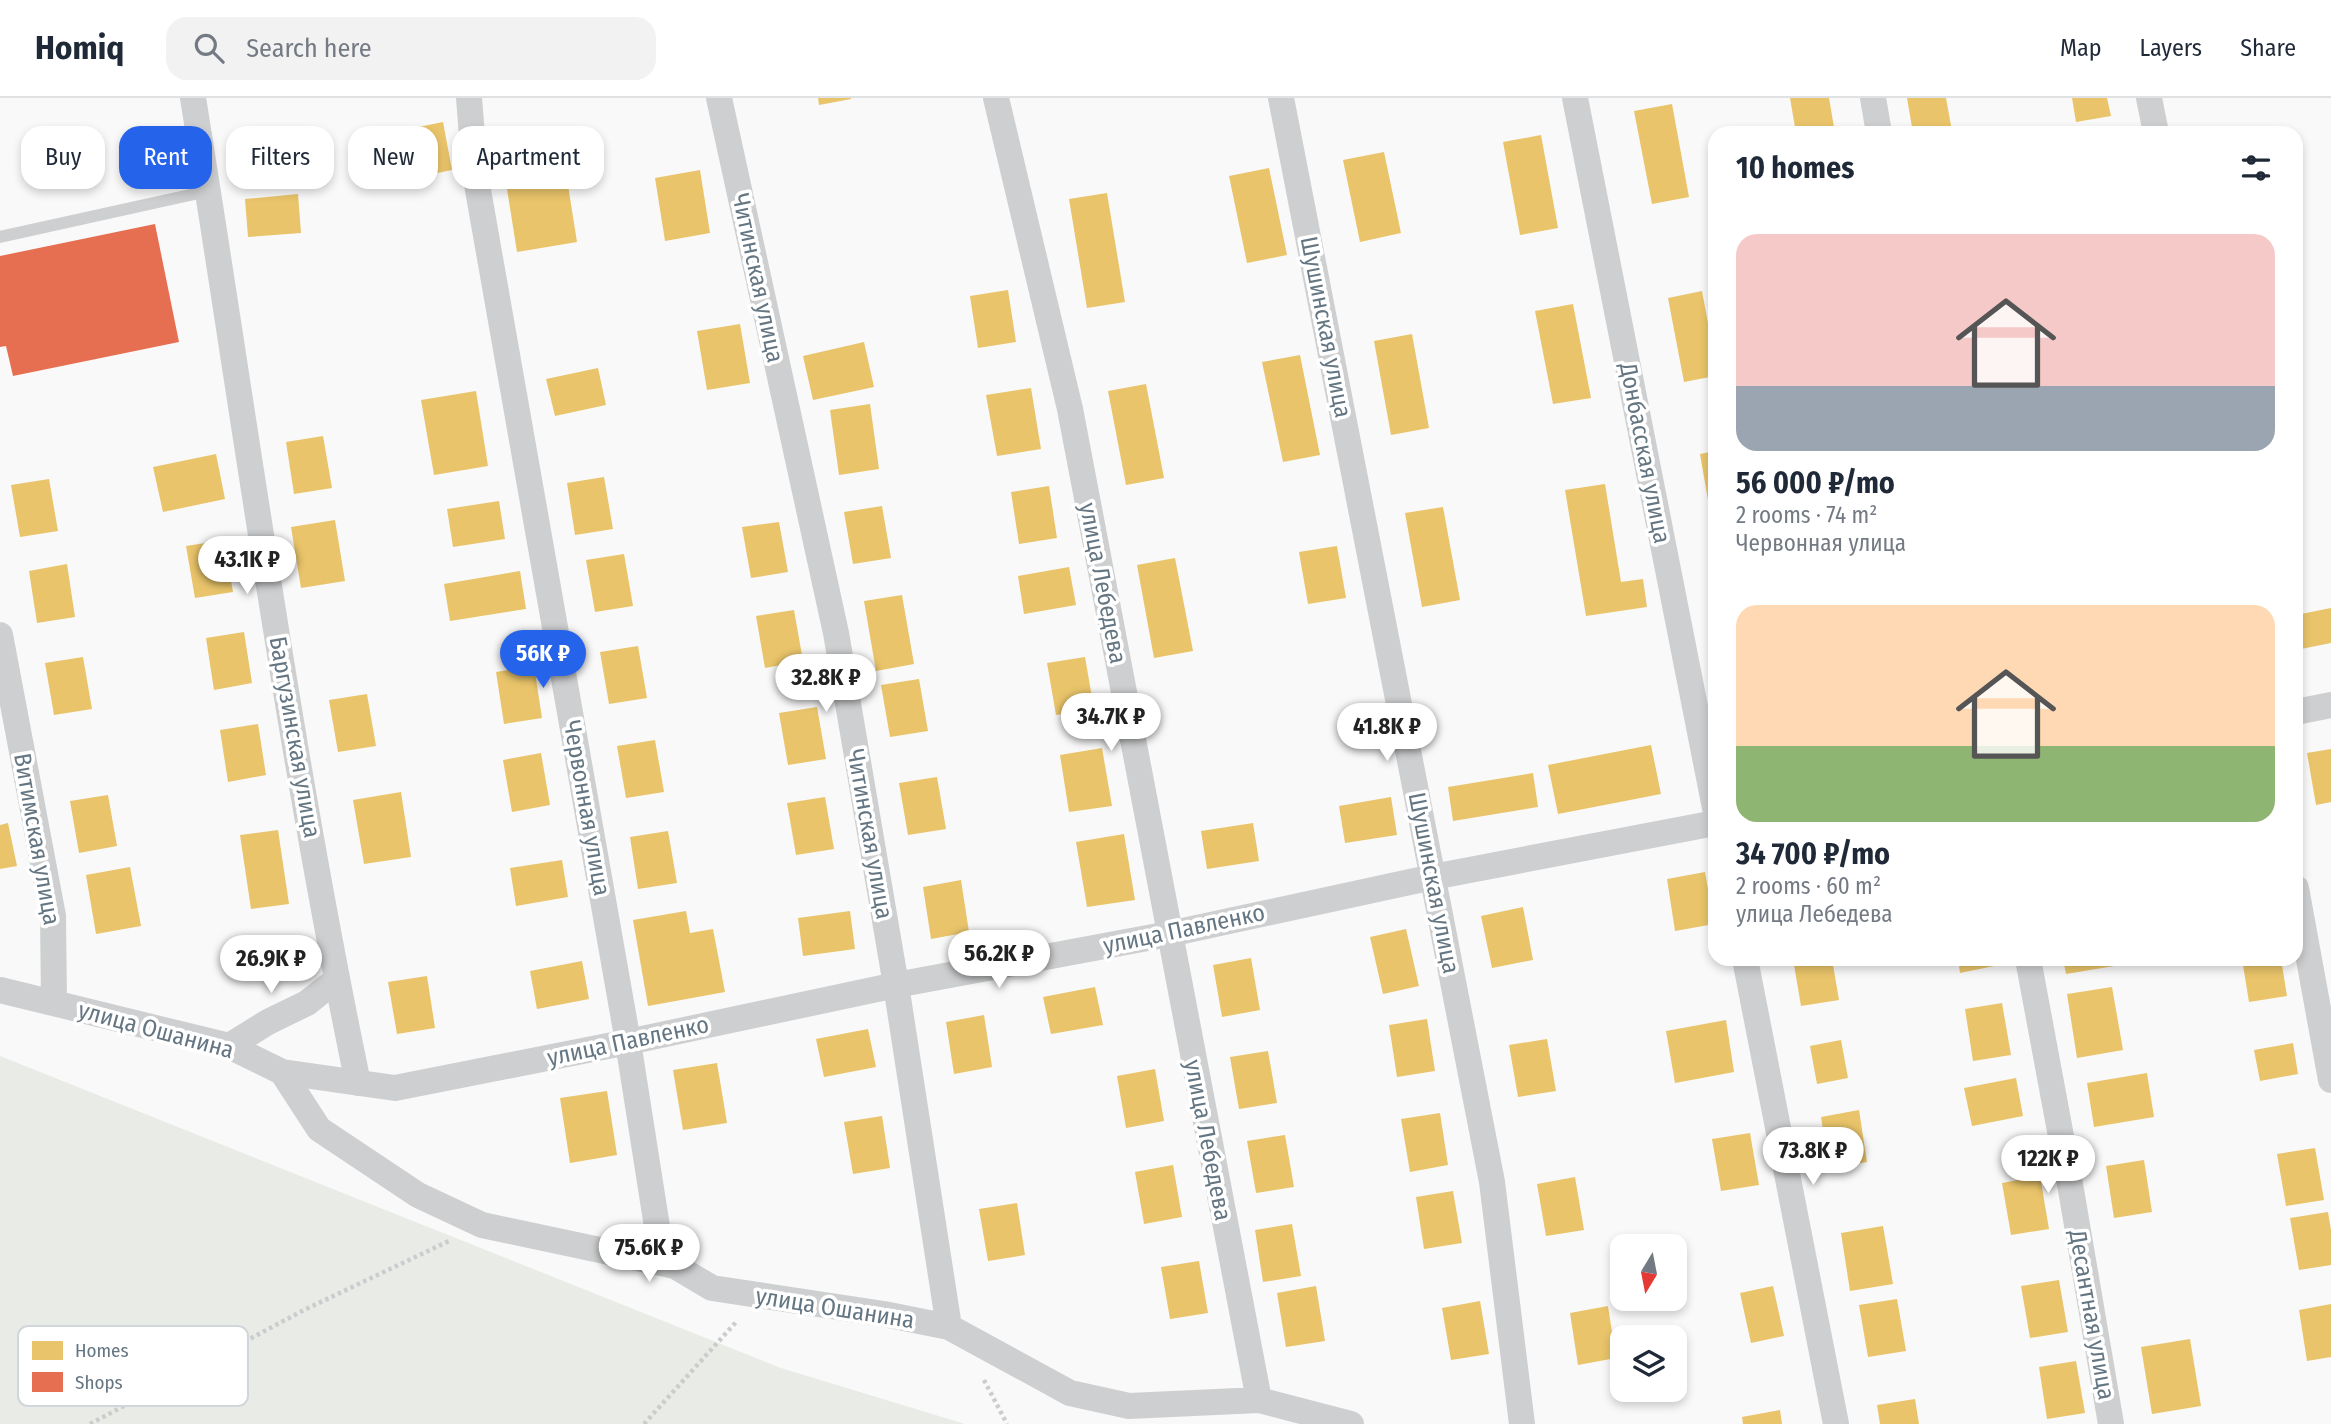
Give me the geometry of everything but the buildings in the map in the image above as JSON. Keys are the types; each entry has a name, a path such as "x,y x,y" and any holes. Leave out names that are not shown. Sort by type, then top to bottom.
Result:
{"street":[{"name":"Баргузинская улица","path":"193,98 257,518 337,980 358,1083"},
{"name":"Червонная улица","path":"469,98 475,173 628,1042 658,1233 675,1266"},
{"name":"Читинская улица","path":"719,98 836,633 949,1327"},
{"name":"улица Лебедева","path":"996,98 1070,409 1259,1400"},
{"name":"Шушинская улица","path":"1281,98 1492,1182 1522,1424"},
{"name":"Донбасская улица","path":"1576,98 1708,772"},
{"path":"1873,98 1879,126"},
{"path":"2149,98 2155,126"},
{"name":"Витимская улица","path":"0,635 53,916 54,1002"},
{"path":"2303,711 2331,705"},
{"name":"улица Павленко","path":"282,1072 395,1088 895,985 1168,934 1433,877 1708,824"},
{"path":"2303,926 2331,1080"},
{"path":"1746,966 1836,1424"},
{"name":"Десантная улица","path":"2029,966 2071,1189 2110,1424"},
{"path":"229,1046 268,1022 307,1003 337,980"},
{"name":"улица Ошанина","path":"0,990 229,1046 282,1072 320,1129 418,1195 482,1226 675,1266 712,1288 884,1314 949,1327 1070,1392 1129,1406 1259,1400 1351,1424"}],"lane":[{"path":"0,237 208,191"}],"path":[{"path":"248,1340 304,1310 482,1226"},
{"path":"644,1424 759,1297"},
{"path":"90,1424 124,1406"}],"shaded area":[{"path":"0,1056 781,1368 965,1424 0,1424"}]}
